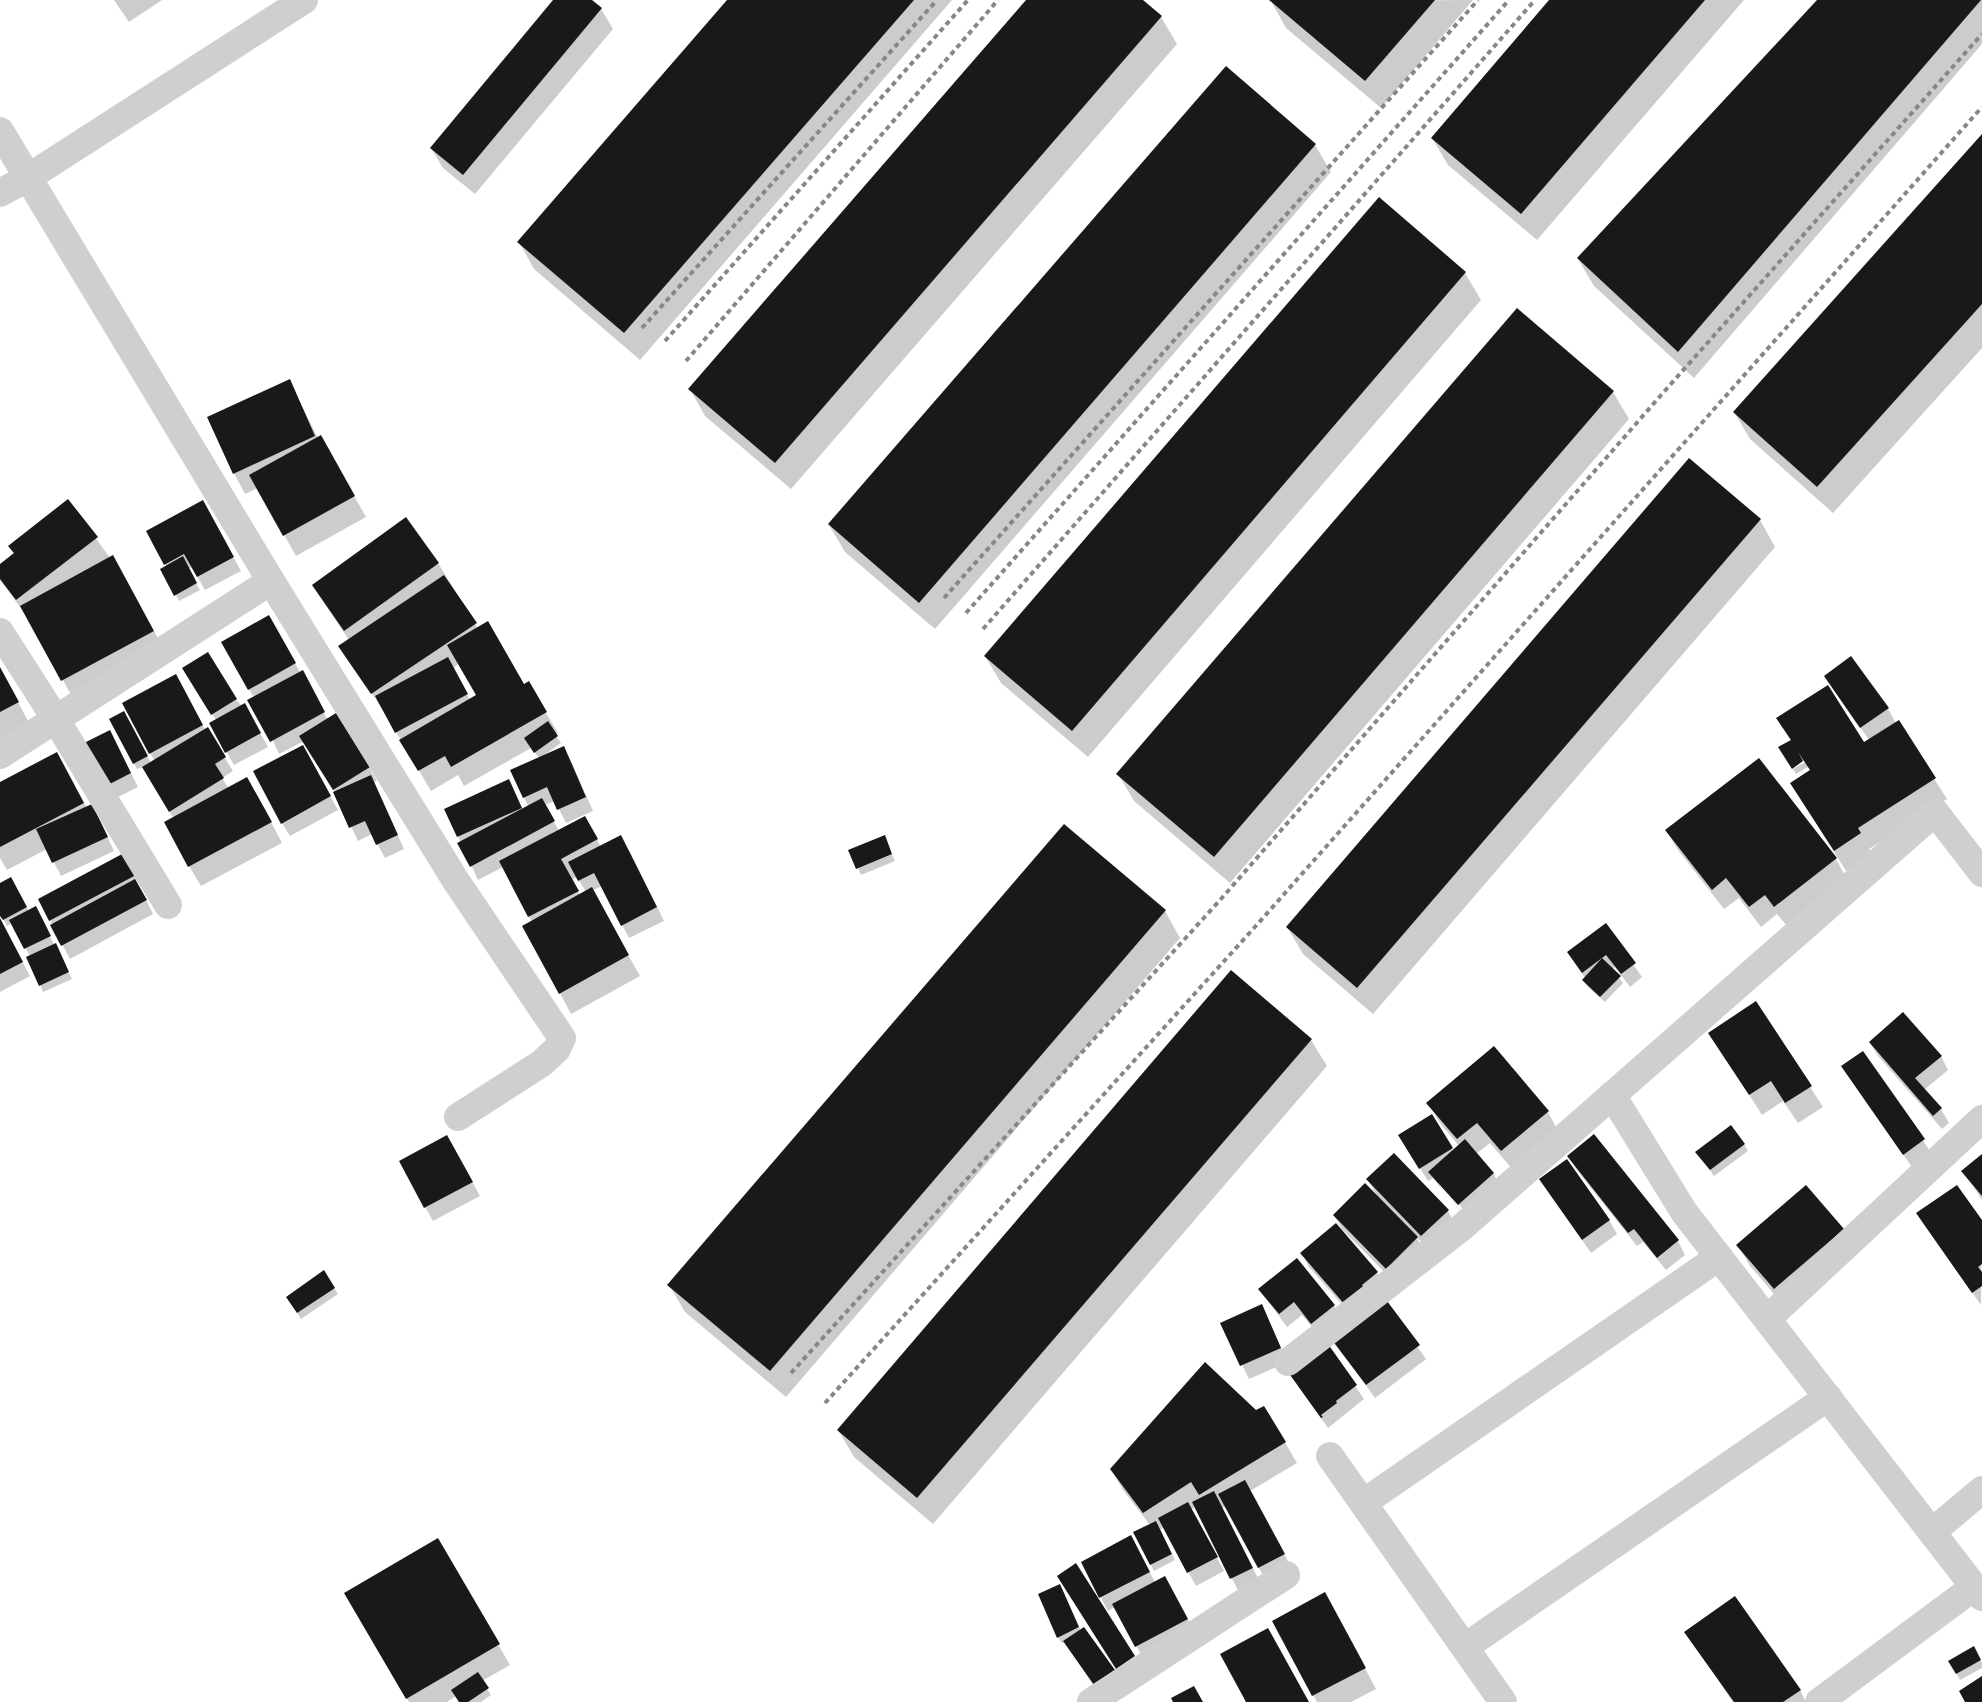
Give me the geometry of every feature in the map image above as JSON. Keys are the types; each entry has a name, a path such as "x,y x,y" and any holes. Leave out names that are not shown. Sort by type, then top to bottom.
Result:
{"street":[{"path":"0,193 29,177 304,0"},
{"path":"0,132 29,177 271,581 456,881 562,1038 558,1049 542,1063 458,1117"},
{"path":"0,755 271,581"},
{"path":"0,632 56,718 168,904"},
{"path":"1288,1362 1461,1228 1935,812 1982,873"},
{"path":"1612,1095 1684,1212 1978,1592 1819,1702"},
{"path":"1767,1319 1982,1119"},
{"path":"1363,1503 1719,1257"},
{"path":"1465,1647 1828,1397"},
{"path":"1330,1456 1503,1702"},
{"path":"1932,1532 1982,1490"},
{"path":"1091,1702 1286,1575"}],"building":[{"path":"553,0 592,0 602,8 463,175 430,148"},
{"path":"727,0 914,0 624,333 517,242"},
{"path":"1026,0 1143,0 1162,16 775,463 688,389"},
{"path":"1269,0 1435,0 1365,81"},
{"path":"1549,0 1705,0 1521,214 1431,138"},
{"path":"1817,0 1981,0 1678,352 1577,258"},
{"path":"1226,66 1316,144 919,603 828,524"},
{"path":"1982,134 1982,304 1817,487 1733,412"},
{"path":"1379,197 1466,272 1072,731 984,656"},
{"path":"1517,308 1614,391 1214,857 1116,774"},
{"path":"290,379 315,436 233,474 207,417"},
{"path":"321,435 355,496 283,536 249,475"},
{"path":"1689,458 1761,519 1357,988 1286,927"},
{"path":"68,499 98,537 16,600 0,579 0,564 14,553 8,546"},
{"path":"203,500 234,557 197,577 184,554 164,565 146,531"},
{"path":"406,517 439,563 344,631 312,585"},
{"path":"113,555 154,631 61,681 20,606"},
{"path":"183,556 197,583 174,596 160,569"},
{"path":"444,575 477,623 371,694 338,646"},
{"path":"269,615 296,663 248,690 221,642"},
{"path":"488,621 524,684 529,681 547,712 451,767 445,756 418,771 399,740 476,695 447,645"},
{"path":"208,652 237,699 211,715 182,668"},
{"path":"1851,656 1889,708 1860,728 1824,676"},
{"path":"448,657 468,694 395,733 375,696"},
{"path":"0,667 19,702 0,712"},
{"path":"303,670 325,712 270,742 247,700"},
{"path":"176,674 203,725 149,754 122,703"},
{"path":"1828,685 1864,742 1899,720 1936,778 1858,828 1861,833 1834,851 1790,783 1810,770 1798,752 1803,761 1792,769 1778,747 1791,740 1776,718"},
{"path":"245,703 261,733 225,753 209,723"},
{"path":"124,711 148,756 133,764 109,719"},
{"path":"336,713 370,767 333,790 299,736"},
{"path":"548,721 558,736 534,753 524,738"},
{"path":"208,727 226,757 215,764 224,778 169,812 142,767"},
{"path":"110,730 131,773 104,787 82,744"},
{"path":"303,745 331,796 281,824 253,771"},
{"path":"564,746 586,797 557,810 547,787 523,798 510,770"},
{"path":"57,752 84,803 0,847 0,782"},
{"path":"1759,758 1837,858 1774,907 1765,895 1749,907 1726,878 1712,890 1665,830"},
{"path":"371,775 398,835 376,845 365,821 349,828 333,792"},
{"path":"247,777 272,822 188,867 164,822"},
{"path":"509,779 522,808 457,837 444,809"},
{"path":"542,798 555,821 470,867 457,843"},
{"path":"92,804 108,837 52,863 36,829"},
{"path":"585,816 598,839 561,859 579,891 528,917 499,861"},
{"path":"1064,824 1166,910 770,1371 667,1285"},
{"path":"621,835 657,907 621,926 594,873 578,881 568,862"},
{"path":"885,835 892,854 856,869 848,850"},
{"path":"124,853 136,875 49,921 38,899"},
{"path":"11,877 27,907 3,920 0,916 0,883"},
{"path":"135,879 147,900 61,946 50,925"},
{"path":"592,887 629,955 559,994 522,926"},
{"path":"36,906 51,936 24,949 9,920"},
{"path":"0,918 23,962 0,974"},
{"path":"1606,923 1636,963 1621,974 1606,955 1582,973 1567,952"},
{"path":"56,943 69,972 39,986 26,957"},
{"path":"1602,958 1621,976 1600,997 1582,980"},
{"path":"1231,970 1312,1039 917,1498 837,1430"},
{"path":"1756,1001 1812,1086 1785,1103 1771,1081 1749,1095 1708,1033"},
{"path":"1903,1012 1942,1056 1915,1078 1942,1108 1933,1116 1869,1042"},
{"path":"1494,1046 1549,1111 1501,1151 1477,1123 1457,1139 1426,1103"},
{"path":"1863,1051 1925,1139 1903,1155 1841,1066"},
{"path":"1432,1114 1453,1148 1419,1169 1398,1135"},
{"path":"1731,1125 1745,1144 1710,1170 1695,1152"},
{"path":"1594,1134 1679,1240 1657,1258 1634,1229 1628,1233 1567,1156"},
{"path":"447,1135 473,1182 424,1208 399,1161"},
{"path":"1465,1139 1494,1173 1458,1205 1428,1172"},
{"path":"1394,1153 1449,1210 1421,1236 1366,1179"},
{"path":"1982,1154 1982,1196 1961,1171"},
{"path":"1567,1159 1610,1220 1582,1240 1539,1179"},
{"path":"1365,1183 1418,1237 1386,1269 1333,1215"},
{"path":"1806,1185 1844,1229 1774,1289 1736,1245"},
{"path":"1957,1185 1982,1220 1982,1264 1978,1267 1982,1272 1982,1286 1972,1293 1916,1213"},
{"path":"1336,1223 1378,1272 1362,1285 1365,1290 1346,1306 1300,1253"},
{"path":"1297,1258 1335,1305 1311,1324 1294,1302 1279,1314 1258,1289"},
{"path":"324,1270 335,1288 297,1313 286,1297"},
{"path":"1387,1301 1420,1345 1366,1385 1332,1340"},
{"path":"1262,1304 1281,1348 1240,1366 1220,1323"},
{"path":"1328,1344 1357,1385 1336,1401 1337,1403 1321,1415 1323,1417 1321,1418 1288,1372"},
{"path":"1205,1362 1256,1410 1264,1406 1286,1442 1199,1495 1191,1482 1143,1513 1110,1469"},
{"path":"1245,1480 1285,1554 1258,1568 1218,1494"},
{"path":"1214,1491 1253,1568 1230,1579 1192,1502"},
{"path":"1188,1502 1218,1557 1187,1573 1158,1518"},
{"path":"1156,1521 1172,1554 1150,1565 1133,1532"},
{"path":"1131,1535 1150,1572 1099,1598 1081,1562"},
{"path":"438,1538 500,1644 406,1699 344,1593"},
{"path":"1076,1563 1135,1656 1116,1669 1057,1576"},
{"path":"1165,1576 1188,1619 1135,1647 1112,1604"},
{"path":"1060,1584 1079,1627 1057,1638 1038,1594"},
{"path":"1325,1592 1366,1668 1312,1696 1272,1621"},
{"path":"1735,1596 1801,1690 1783,1702 1734,1702 1684,1632"},
{"path":"1084,1627 1115,1670 1094,1685 1063,1641"},
{"path":"1268,1628 1309,1702 1246,1702 1220,1654"},
{"path":"1974,1646 1981,1660 1956,1674 1948,1661"},
{"path":"478,1672 489,1688 468,1702 459,1702 451,1690"},
{"path":"1982,1676 1982,1702 1965,1702 1959,1691"},
{"path":"1194,1686 1203,1702 1173,1702 1171,1698"}],"railway":[{"path":"642,328 937,0"},
{"path":"665,341 968,0"},
{"path":"686,361 998,0"},
{"path":"944,598 1478,0"},
{"path":"966,613 1509,0"},
{"path":"983,629 1535,0"},
{"path":"791,1373 1221,899 1662,394 1982,34"},
{"path":"825,1403 1254,928 1982,107"}]}
